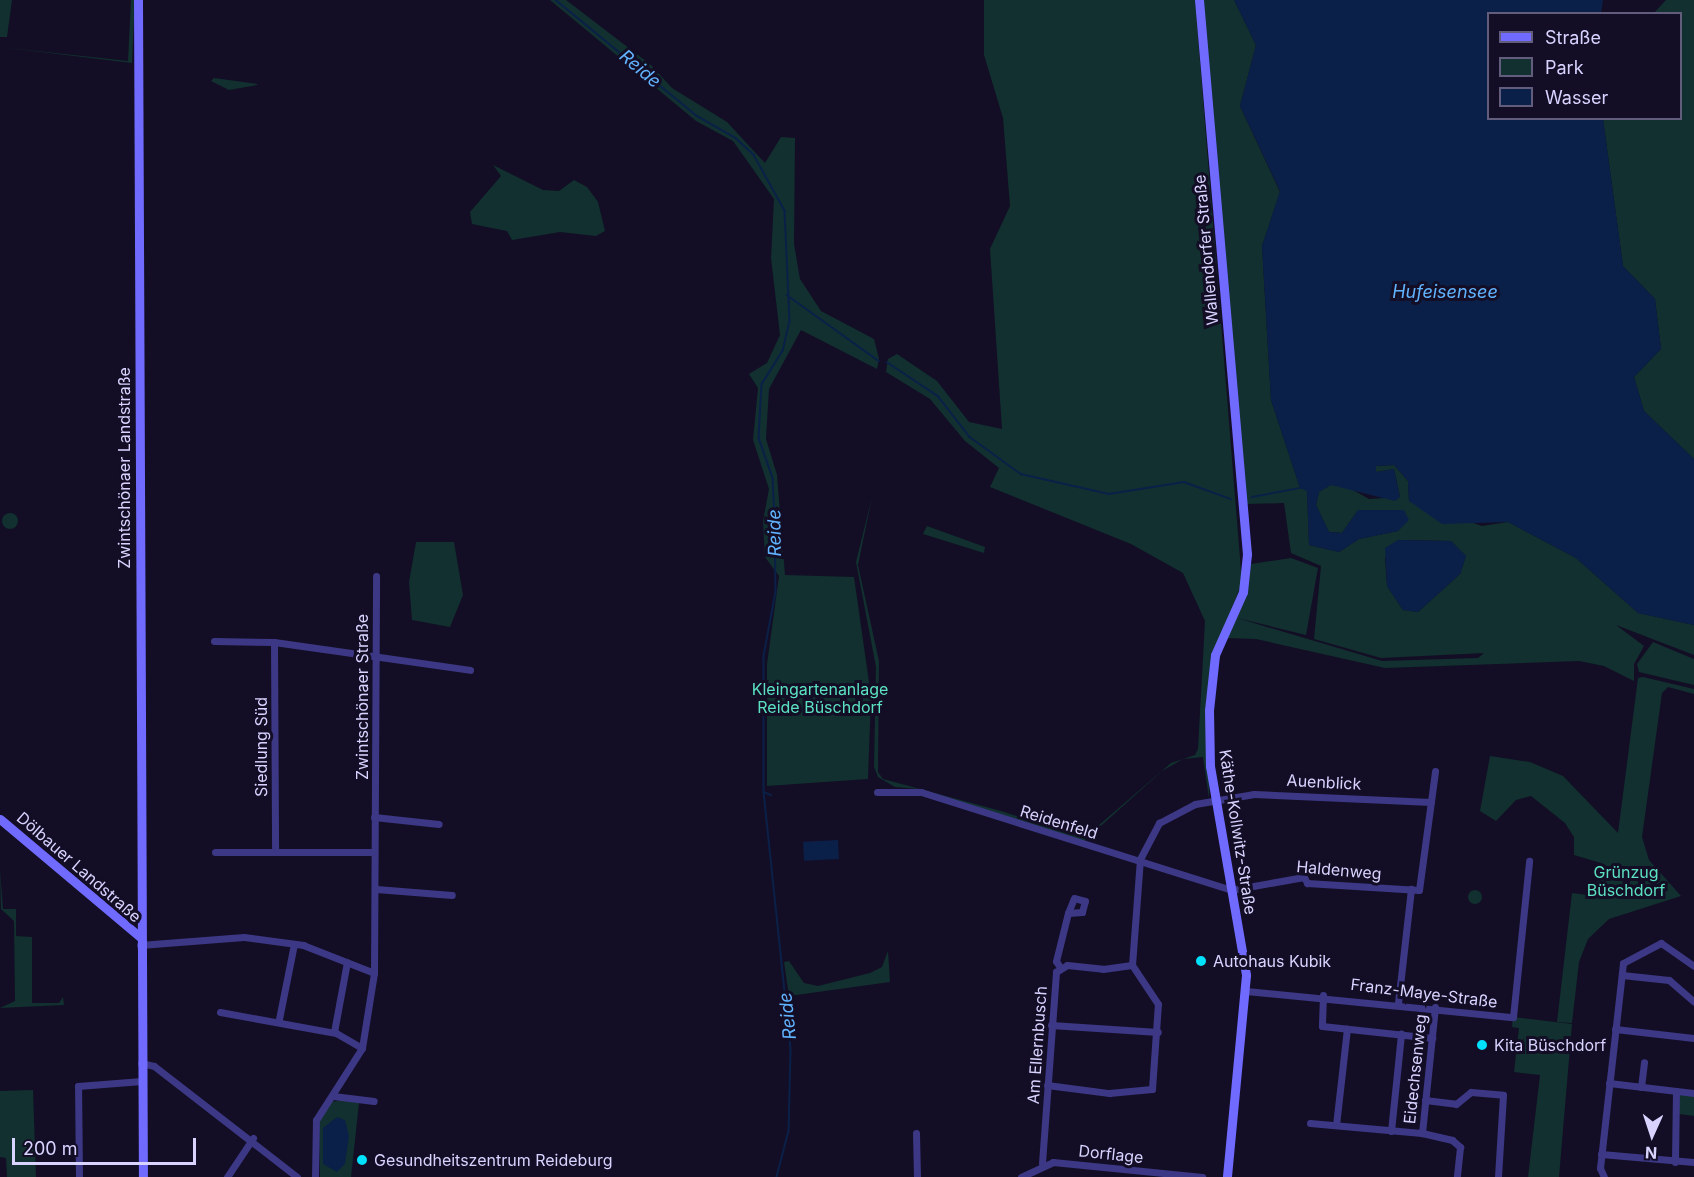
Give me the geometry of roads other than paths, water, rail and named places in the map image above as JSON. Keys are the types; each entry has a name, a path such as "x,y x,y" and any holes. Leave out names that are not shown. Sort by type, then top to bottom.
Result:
{"street":[{"name":"Zwintschönaer Landstraße","path":"138,0 140,941 143,1177"},
{"name":"Wallendorfer Straße","path":"1199,0 1242,496"},
{"name":"Käthe-Kollwitz-Straße","path":"1227,1177 1246,990 1216,801 1208,735 1212,671 1246,580 1242,496"},
{"name":"Zwintschönaer Straße","path":"315,1177 316,1120 362,1048 374,973 376,576"},
{"path":"214,641 274,642 470,670"},
{"name":"Siedlung Süd","path":"274,642 275,852"},
{"path":"1398,1003 1411,889 1419,890 1435,771"},
{"name":"Reidenfeld","path":"877,792 921,792 1140,859 1231,890"},
{"name":"Auenblick","path":"1140,859 1147,838 1173,811 1216,801 1280,793 1431,802"},
{"path":"375,817 439,824"},
{"name":"Dölbauer Landstraße","path":"0,819 140,941"},
{"path":"215,852 375,852"},
{"path":"1047,1086 1146,1093 1155,1084 1158,1032 1154,990 1132,965 1140,859"},
{"name":"Franz-Maye-Straße","path":"1246,990 1323,995 1513,1017 1529,861"},
{"name":"Haldenweg","path":"1231,890 1304,877 1307,883 1411,889"},
{"path":"376,889 452,895"},
{"path":"1060,967 1056,961 1068,913"},
{"path":"140,941 244,937 294,944 374,973"},
{"path":"1605,1177 1601,1154 1623,963 1661,943 1694,966"},
{"path":"279,1019 294,944"},
{"path":"334,1032 347,962"},
{"name":"Am Ellernbusch","path":"1042,1163 1051,1025 1060,967 1132,965"},
{"path":"1622,975 1669,980 1694,1002"},
{"path":"1323,995 1320,1024 1432,1038"},
{"name":"Eidechsenweg","path":"1435,1007 1422,1133 1452,1140 1460,1147 1456,1177"},
{"path":"220,1012 279,1019 334,1032 362,1048"},
{"path":"1051,1025 1158,1032"},
{"path":"1336,1125 1347,1029"},
{"path":"1615,1029 1694,1038"},
{"path":"1391,1131 1401,1034"},
{"path":"1641,1087 1644,1062"},
{"path":"141,1064 154,1066 253,1138 297,1177"},
{"path":"79,1177 78,1086 142,1081"},
{"path":"1609,1083 1694,1093"},
{"path":"1675,1162 1676,1091"},
{"path":"1425,1100 1456,1104 1471,1092 1503,1095 1498,1177"},
{"path":"333,1096 374,1101"},
{"path":"1310,1123 1422,1133"},
{"path":"916,1133 917,1177"},
{"path":"227,1177 253,1138"},
{"path":"1601,1154 1694,1162"},
{"path":"1021,1177 1042,1163"},
{"name":"Dorflage","path":"1042,1163 1141,1174 1202,1177"}],"water":[{"name":"Hufeisensee","path":"1234,0 1603,0 1601,12 1487,12 1487,120 1603,120 1623,266 1655,299 1661,349 1634,377 1644,411 1694,459 1694,625 1638,613 1576,558 1508,522 1442,524 1409,501 1408,481 1394,465 1376,466 1376,472 1394,469 1400,497 1395,501 1331,485 1319,492 1316,505 1329,532 1342,533 1358,510 1404,510 1409,520 1398,531 1359,539 1339,552 1309,545 1307,491 1300,488 1271,400 1262,246 1280,191 1240,106 1256,45"},
{"path":"1398,540 1451,541 1466,556 1460,574 1418,612 1403,610 1387,586 1385,548"},
{"path":"838,840 839,859 804,861 803,842"},
{"path":"337,1117 345,1120 349,1136 345,1164 337,1172 323,1164 323,1128"}],"waterway":[{"name":"Reide","path":"556,0 697,116 736,138 754,155 785,211 790,321 783,351 762,384 759,438 773,478 775,514 776,592 764,656 764,792 791,1050 789,1131 777,1177"},
{"path":"787,295 879,361"},
{"path":"887,362 938,396 970,437 1021,474 1109,494 1184,482 1231,499"},
{"path":"1252,497 1300,488"},
{"name":"Reide","path":"764,792 771,795"}],"place":[{"name":"Autohaus Kubik","path":"1201,961"},
{"name":"Kita Büschdorf","path":"1482,1045"},
{"name":"Gesundheitszentrum Reideburg","path":"362,1160"}],"park label":[{"name":"Kleingartenanlage Reide Büschdorf","path":"820,698"},
{"name":"Grünzug Büschdorf","path":"1626,881"}]}
